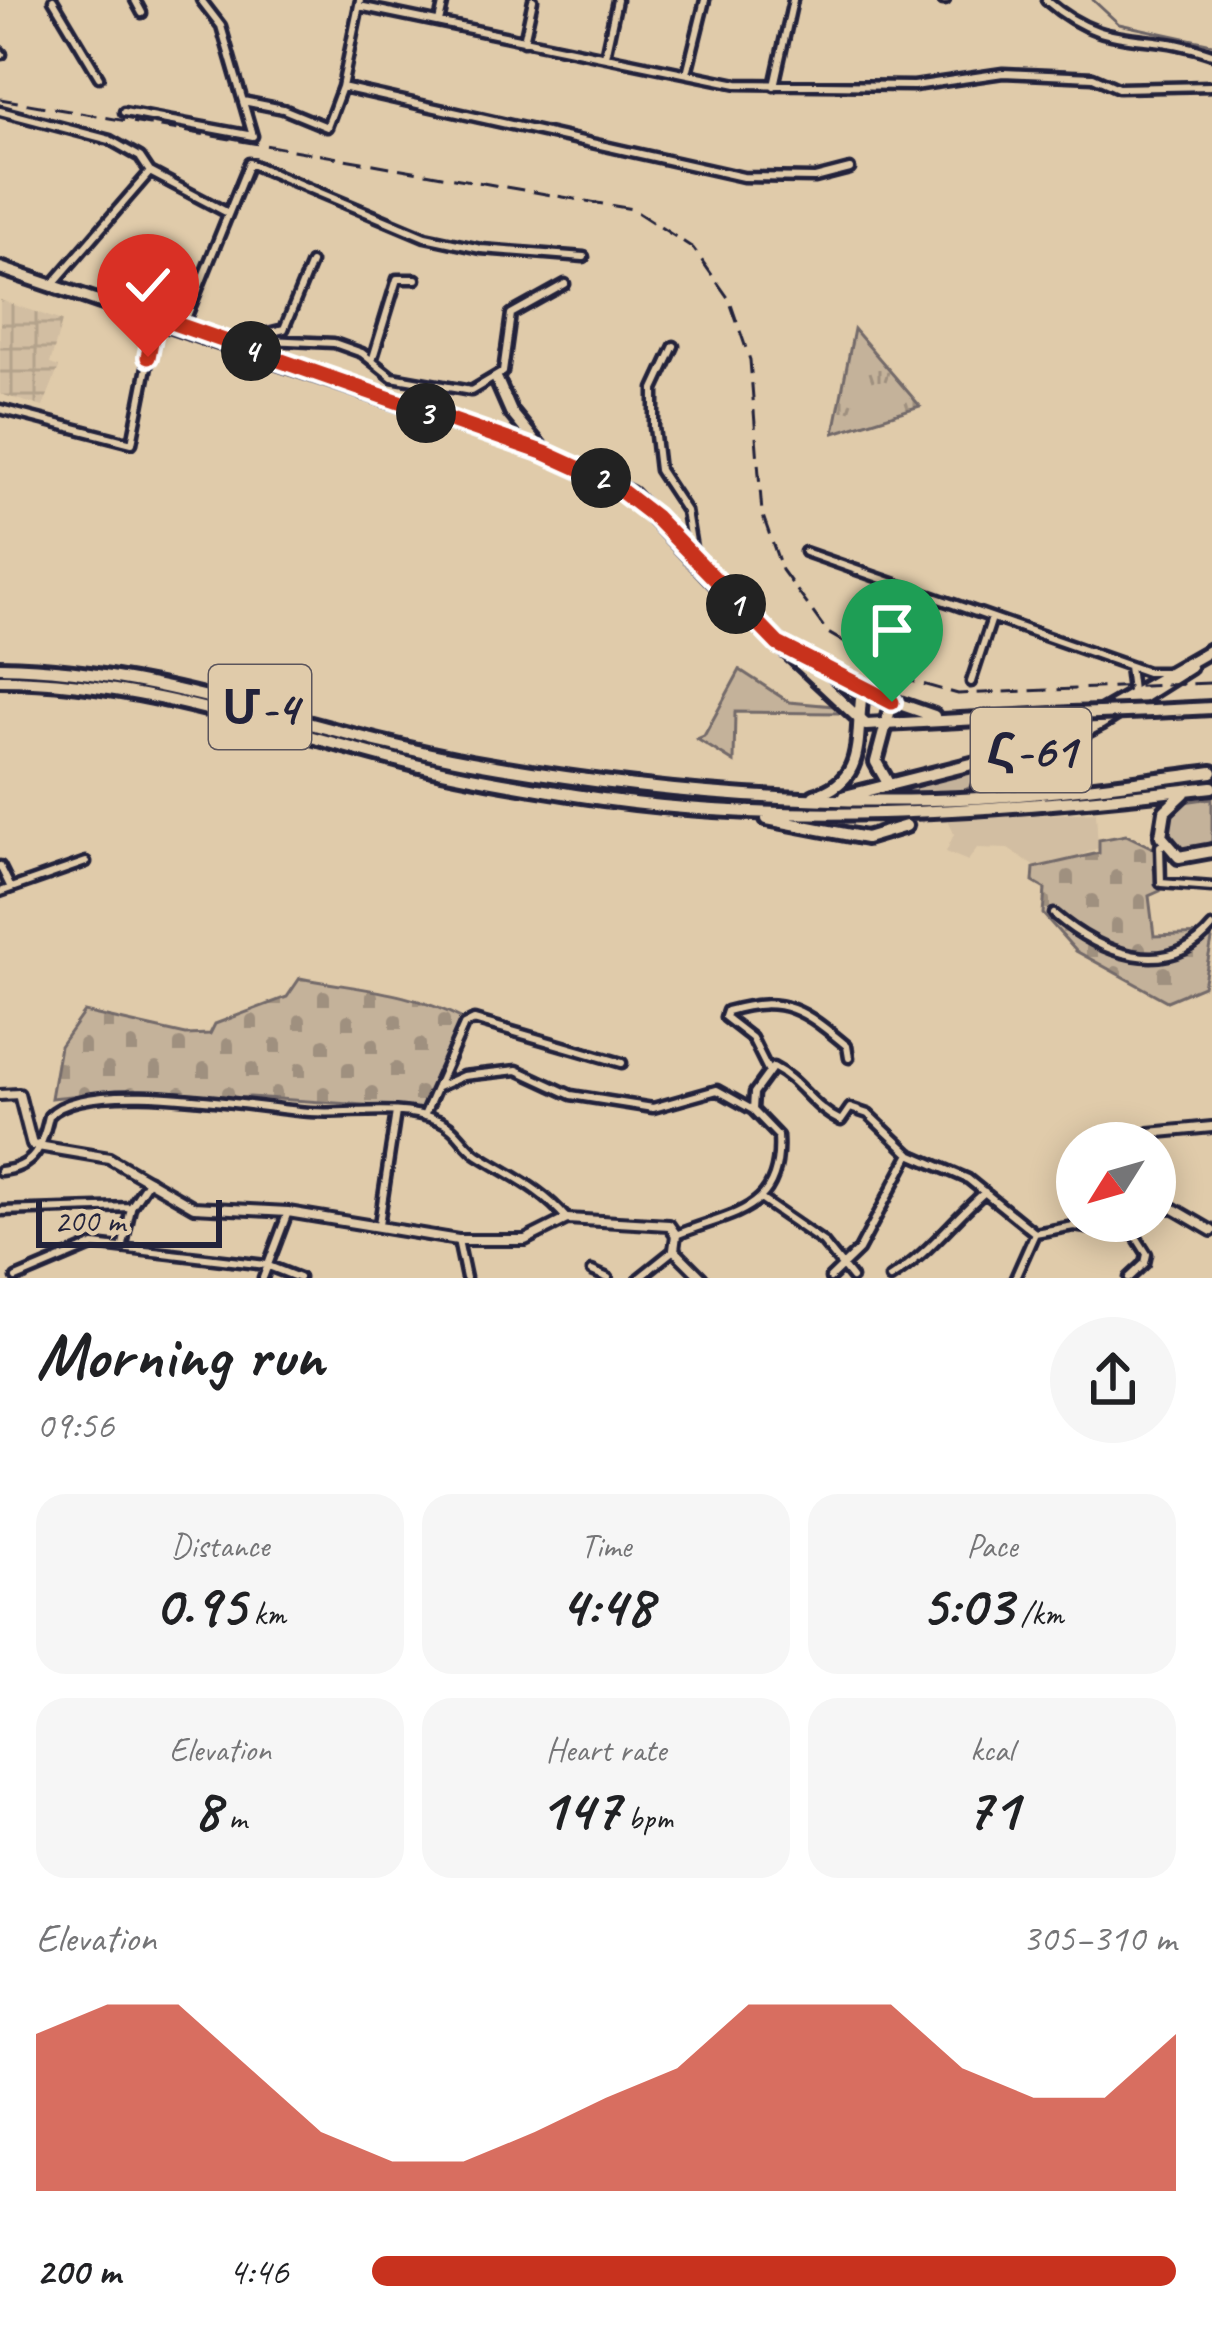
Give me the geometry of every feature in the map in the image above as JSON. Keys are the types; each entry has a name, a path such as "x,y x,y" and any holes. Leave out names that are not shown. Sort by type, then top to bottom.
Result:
{"main road":[{"path":"0,268 239,342 545,453 631,494 858,721 883,728 941,718 1212,708"},
{"path":"496,380 521,427 545,453"},
{"name":"Հ-61","path":"830,801 1042,746 1212,650"},
{"name":"Հ-61","path":"980,787 1101,723 1212,650"},
{"path":"789,652 862,691 941,718"},
{"name":"Մ-4","path":"0,667 157,683 404,748 640,789 830,801 935,800 1212,772"},
{"name":"Մ-4","path":"0,680 75,685 177,703 405,763 553,792 746,814 934,813 1211,788"},
{"path":"796,799 837,789 850,777 862,691"},
{"path":"890,785 876,762 892,702"},
{"path":"1193,789 1165,811 1160,828 1165,845 1188,858 1212,851"},
{"name":"Հ-61","path":"746,814 866,838 906,826"}],"street":[{"path":"53,0 99,76"},
{"path":"135,0 142,13"},
{"path":"124,112 249,137 254,131 220,26 201,0"},
{"path":"439,22 444,0"},
{"path":"524,41 532,0"},
{"path":"605,56 617,0"},
{"path":"687,73 705,0"},
{"path":"774,86 793,0"},
{"path":"1046,0 1085,30 1107,38 1212,54"},
{"path":"243,101 283,109 317,128 332,119 359,3 524,41 774,86 914,86 1003,73 1093,77 1118,88 1212,86"},
{"path":"342,87 743,177 815,178 850,169"},
{"path":"0,111 110,140 140,157 150,172 229,213"},
{"path":"183,326 250,163 425,237 481,249 584,257"},
{"path":"52,285 150,172"},
{"path":"239,342 284,329 311,263"},
{"path":"372,361 397,279 416,279"},
{"path":"239,342 334,343 372,361 392,377 472,391 496,380 508,363 511,314 565,284"},
{"path":"0,409 132,443 156,317"},
{"path":"674,346 654,389 654,427 659,470 686,512 693,558"},
{"path":"805,552 991,621 1129,666 1166,672"},
{"path":"875,647 902,589"},
{"path":"971,682 991,621"},
{"path":"1129,666 1131,693"},
{"path":"1165,845 1160,846 1157,869 1161,883 1212,887"},
{"path":"0,892 86,862"},
{"path":"0,866 11,888"},
{"path":"1054,914 1084,938 1156,959 1194,949 1212,927"},
{"path":"768,1070 752,1038 725,1017 727,1011 746,1006 803,1009 847,1046 849,1058"},
{"path":"424,1116 464,1025 474,1020 538,1034 622,1063"},
{"path":"438,1087 508,1069 571,1095 608,1096 630,1106 653,1108 717,1090 753,1109 778,1136 778,1163 762,1200 741,1215 676,1234"},
{"path":"753,1109 754,1093 768,1070"},
{"path":"768,1070 787,1074 804,1099 831,1116 841,1120 850,1108 868,1114 910,1154 934,1160 985,1192 1035,1233 1074,1226 1135,1235 1147,1253 1145,1263 1129,1278"},
{"path":"0,1095 19,1094 26,1136 42,1151 110,1158 194,1207 288,1211 458,1240 525,1240 567,1219 669,1225 676,1234 674,1250 639,1278"},
{"path":"0,1171 19,1169 42,1151 49,1116 58,1106 136,1094 199,1104 236,1100 313,1113 352,1108 443,1121 466,1138 472,1152 549,1197 567,1219"},
{"path":"379,1224 396,1112"},
{"path":"1176,1130 1212,1127"},
{"path":"830,1278 859,1250 910,1154"},
{"path":"122,1245 131,1207 149,1180"},
{"path":"890,1278 929,1252 956,1216 985,1192"},
{"path":"762,1200 823,1242 852,1278"},
{"path":"0,1211 131,1207"},
{"path":"1176,1210 1212,1231"},
{"path":"263,1278 288,1211"},
{"path":"1015,1278 1035,1233"},
{"path":"458,1240 466,1278"},
{"path":"16,1278 94,1245 266,1265 299,1278"},
{"path":"674,1250 702,1278"},
{"path":"592,1271 608,1278"}],"shaded area":[{"path":"0,300 62,321 50,364 59,367 43,407 0,394"},
{"path":"1096,812 1098,848 1073,859 1035,867 1008,849 977,848 968,861 946,852 954,834 948,819"}],"green space":[{"path":"854,329 920,406 834,433"},
{"path":"740,670 789,702 834,706 839,713 735,712 734,762 697,739 704,736"},
{"path":"0,672 166,689 488,769 487,775 153,692 0,677"},
{"path":"1038,752 961,792 862,795"},
{"path":"1212,776 1212,781 1039,798 870,806 786,806 701,802 528,782 529,777 687,798 822,805"},
{"path":"1212,798 1212,841 1201,849 1180,848 1167,832 1171,811 1184,802"},
{"path":"1126,835 1157,850 1154,869 1160,891 1149,896 1154,936 1207,934 1212,940 1203,986 1167,1001 1076,951 1043,914 1045,889 1033,882 1034,868 1099,853 1099,840"},
{"path":"300,978 402,996 463,1019 421,1109 250,1097 203,1101 133,1090 51,1098 60,1046 84,1012 186,1035 210,1034 215,1024 287,997"}],"waterway":[{"path":"1093,0 1119,24 1212,44"}],"tunnel":[{"path":"906,826 935,810"}],"railway":[{"path":"0,99 632,209 693,248 729,299 750,360 762,513 782,570 828,633 911,681 958,694 1212,683"}],"route":[{"path":"148,357 156,317 545,453 611,483 655,517 778,644 862,691 892,702"}]}
